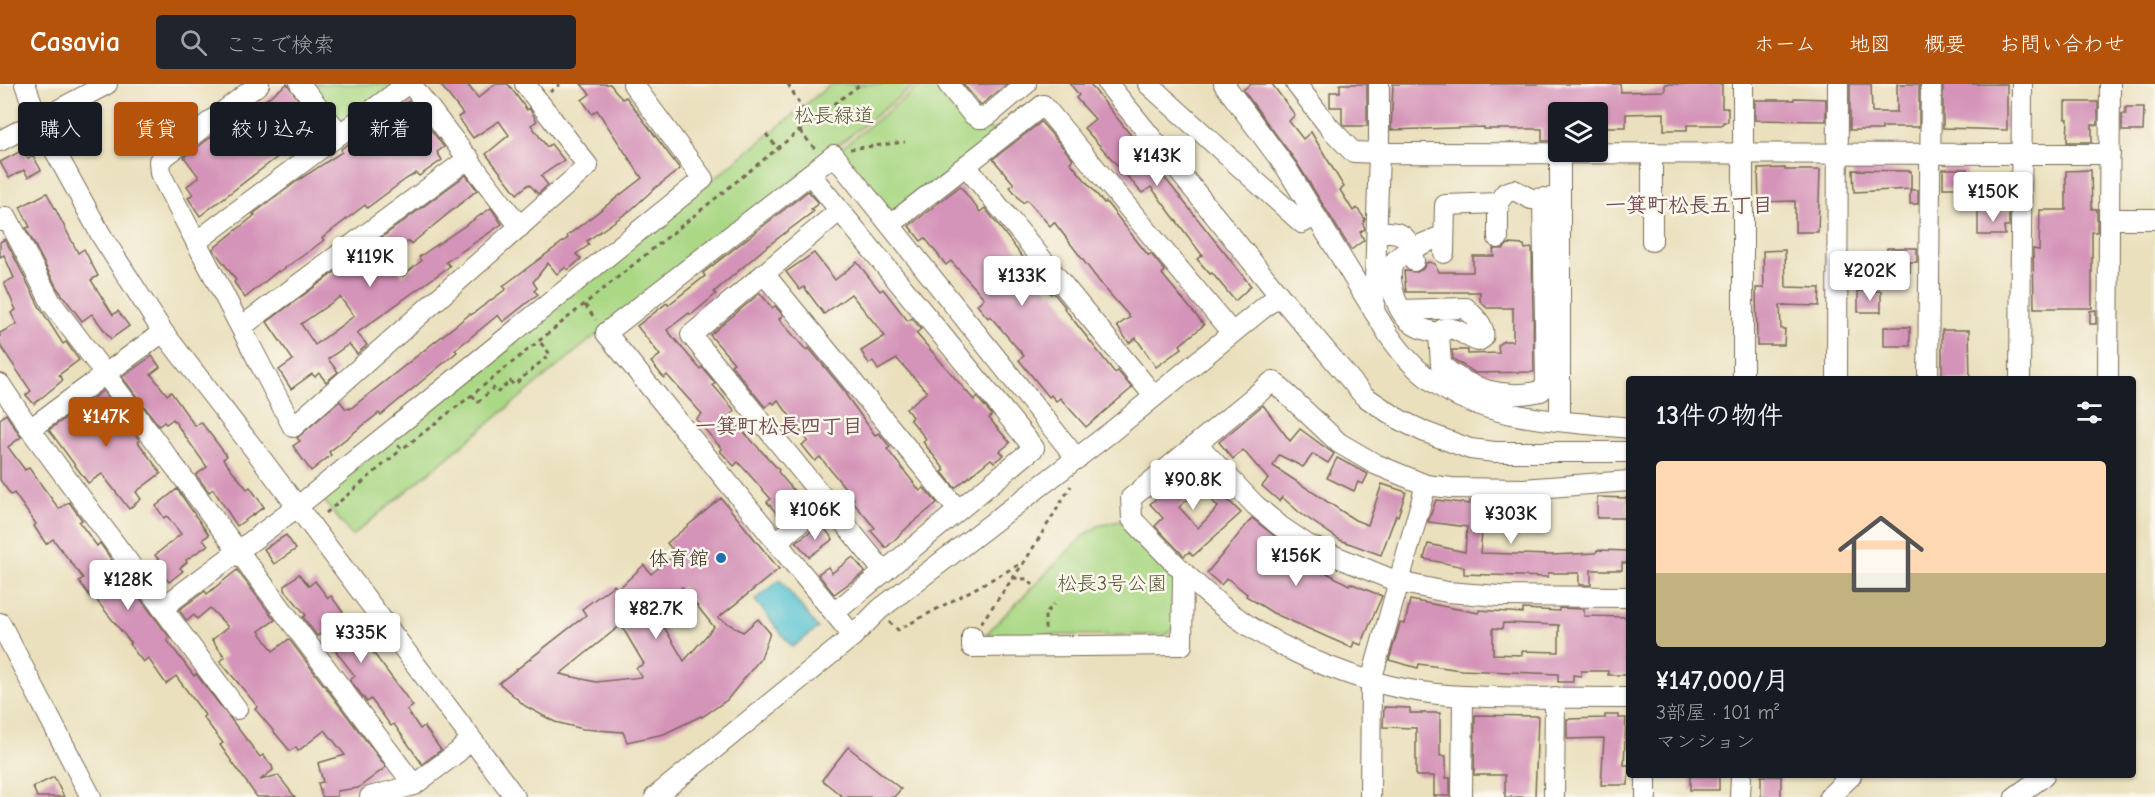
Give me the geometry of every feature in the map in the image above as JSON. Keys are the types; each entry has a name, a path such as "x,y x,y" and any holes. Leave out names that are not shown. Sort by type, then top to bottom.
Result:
{"street":[{"path":"24,84 31,102"},
{"path":"72,102 107,84"},
{"path":"260,84 159,161 160,173 293,427 588,166 525,84"},
{"path":"300,84 339,134"},
{"path":"196,242 409,84 469,158 520,227"},
{"path":"162,608 297,507 703,179 633,84"},
{"path":"948,84 972,114 979,118 984,118 991,113 1026,84"},
{"path":"1108,84 1278,295 1364,396 1400,420 1470,449 1495,452 1626,452"},
{"path":"1148,84 1302,223 1315,216"},
{"path":"1224,84 1287,169 1374,312 1403,355 1419,370 1447,391 1494,409 1560,421 1626,428"},
{"path":"1296,84 1330,128 1353,152 1548,154"},
{"path":"1374,312 1379,84"},
{"path":"1743,84 1743,376"},
{"path":"1837,376 1838,84"},
{"path":"1928,376 1931,84"},
{"path":"2020,376 2022,84"},
{"path":"2108,376 2110,84"},
{"path":"890,225 1042,105 1232,333"},
{"path":"991,113 1007,133"},
{"path":"0,141 18,131"},
{"path":"1608,153 1931,156 2110,154"},
{"path":"1652,153 1652,241"},
{"path":"58,156 101,235 163,332 515,797"},
{"path":"241,327 469,158"},
{"path":"852,636 606,333 830,158 890,225 1077,468"},
{"path":"1401,310 1466,308 1480,323 1484,333 1483,338 1478,341 1470,339 1457,329 1443,329 1439,334 1440,365 1456,379 1495,393 1541,391 1546,384 1551,198 1558,162"},
{"path":"966,166 1154,396"},
{"path":"810,174 1034,448 834,613"},
{"path":"1498,238 1498,203 1505,193 1514,190 1531,199 1551,198"},
{"path":"1551,198 1560,421"},
{"path":"1439,334 1421,329 1409,322 1401,310 1393,290 1391,270 1394,263 1403,254 1413,257 1444,244 1445,205 1498,203"},
{"path":"839,211 691,335 884,572"},
{"path":"0,221 7,217 51,302 414,785"},
{"path":"2110,219 2155,219"},
{"path":"1377,232 1401,234 1407,239 1413,257"},
{"path":"765,275 958,510"},
{"path":"655,797 852,636 880,609 1077,468 1154,396 1278,295"},
{"path":"30,429 163,332"},
{"path":"1626,481 1523,489 1452,488 1426,485 1375,464 1339,443 1273,381 1131,498 1132,519 1183,573 1244,623 1275,642 1328,666 1371,681 1463,696 1626,698"},
{"path":"0,384 30,429 237,709"},
{"path":"1197,444 1255,505 1308,545 1398,582 1447,592 1499,596 1626,597"},
{"path":"1370,797 1371,681 1426,485"},
{"path":"776,542 826,501"},
{"path":"972,636 972,647 1182,645 1183,573"},
{"path":"0,623 91,797"},
{"path":"1462,797 1463,696"},
{"path":"1554,797 1555,697"},
{"path":"370,797 414,785 458,752 471,739"},
{"path":"1646,778 1646,797"},
{"path":"1740,797 1741,778"},
{"path":"1835,787 1848,778"},
{"path":"2015,797 2041,778"}],"path":[{"path":"788,84 810,122"},
{"path":"326,513 402,449 778,150 810,122 861,84"},
{"path":"800,131 830,158 844,150 905,142"},
{"path":"766,134 778,150"},
{"path":"472,395 478,402 495,387 498,392 510,381 514,385 550,354 539,341"},
{"path":"394,440 402,449"},
{"path":"972,636 1025,561 1077,468"},
{"path":"886,618 898,630 1025,561"},
{"path":"1013,578 1027,579 1036,588"},
{"path":"1045,646 1045,614 1054,604"}],"green space":[{"path":"306,84 400,84 376,102 348,102 348,123 341,128 336,122 336,102 320,102"},
{"name":"松長緑道","path":"831,84 916,84 597,334 352,536 321,497"},
{"path":"922,84 954,84 995,135 892,216 839,150"},
{"name":"松長3号公園","path":"1119,521 1128,524 1176,573 1176,626 1166,635 985,635 1082,537 1098,526"}],"water":[{"path":"780,580 818,628 792,647 755,600"}],"building":[{"path":"287,84 300,102 263,102"},
{"path":"440,84 467,84 478,98 495,84 508,84 527,110 529,108 537,121 531,125 547,147 551,144 564,160 541,176 548,185 538,194 529,184 517,194 486,154 509,135 499,121 473,138 458,117 463,114"},
{"path":"581,84 610,84 622,99 626,97 680,169 632,209 587,241 589,245 576,254 581,259 568,270 566,267 557,274 548,263 533,282 537,288 534,291 538,294 503,322 498,315 381,415 379,413 329,452 331,455 311,471 293,446 300,441 297,438 340,401 346,409 350,409 470,314 506,289 503,286 568,238 567,236 642,178 597,110 592,114 582,100 590,94"},
{"path":"963,84 1007,84 981,105"},
{"path":"1070,84 1090,84 1251,286 1235,301 1197,259 1202,255 1151,187 1142,193 1084,128 1095,119 1076,98 1079,95"},
{"path":"1251,84 1272,84 1295,115 1289,121 1303,139 1311,132 1344,187 1340,190 1353,211 1357,208 1365,219 1363,224 1365,229 1360,232 1364,240 1351,250 1297,163 1243,90"},
{"path":"1340,84 1367,84 1367,126 1345,126 1342,123 1342,107 1330,107 1330,92 1340,92"},
{"path":"1393,84 1620,84 1621,92 1665,91 1665,84 1722,84 1722,108 1728,108 1728,122 1723,122 1723,125 1687,125 1687,130 1664,130 1664,113 1626,114 1626,127 1608,127 1608,102 1548,102 1548,141 1542,141 1542,129 1484,129 1484,127 1391,130"},
{"path":"1850,84 1871,84 1872,112 1897,112 1897,84 1919,84 1919,127 1850,130"},
{"path":"1943,84 2007,84 2007,130 1943,128"},
{"path":"1794,98 1826,99 1826,121 1755,120 1755,100 1794,100"},
{"path":"2065,102 2098,102 2098,125 2092,125 2092,142 2067,142 2068,119 2065,119"},
{"path":"2126,107 2144,107 2143,131 2122,131 2122,114 2126,114"},
{"path":"1041,122 1073,159 1070,162 1104,203 1106,202 1148,255 1151,254 1165,271 1162,274 1204,325 1180,345 1182,348 1156,367 1136,338 1129,343 1117,326 1130,317 1102,285 1054,222 1050,226 1027,200 1023,203 1010,187 1014,184 993,159"},
{"path":"432,131 444,147 437,152 442,160 419,176 416,173 406,179 367,208 365,205 322,238 324,240 278,271 245,298 234,282 236,280 213,249 255,215 253,214 300,179 342,152 341,149 348,144 348,156 432,156"},
{"path":"210,138 210,156 279,156 200,216 188,198 193,194 187,186 199,177 184,157 198,156 198,147"},
{"path":"18,153 18,156 26,156 28,159 33,156 41,170 28,177 24,170 9,178 0,162"},
{"path":"1785,168 1785,170 1820,170 1818,232 1795,232 1795,201 1759,202 1758,169"},
{"path":"1943,169 1967,169 1967,188 1943,188"},
{"path":"1853,170 1911,171 1911,189 1854,192"},
{"path":"2091,170 2092,209 2097,209 2097,232 2092,232 2092,308 2034,308 2033,249 2039,250 2040,210 2066,210 2066,171"},
{"path":"466,175 477,190 411,244 409,241 388,257 403,276 421,261 419,257 491,208 502,224 446,262 450,266 357,333 367,345 357,354 349,344 328,359 338,372 326,382 319,373 315,377 312,374 291,389 279,370 293,360 267,322","holes":["340,297 354,316 315,345 301,324"]},
{"path":"960,186 980,212 985,208 1115,373 1118,371 1132,388 1086,427 1060,398 1056,401 1051,395 1049,397 1019,360 1024,356 990,316 988,318 977,305 984,298 951,261 946,265 925,238 921,241 909,226"},
{"path":"1910,190 1918,190 1918,204 1910,204"},
{"path":"808,191 819,203 811,209 814,211 765,248 691,315 689,313 667,330 715,383 713,385 735,411 729,416 779,470 778,472 800,498 779,516 767,502 771,499 738,462 734,466 720,451 722,449 696,419 702,414 667,375 664,378 651,362 660,355 637,326 705,276 703,273"},
{"path":"47,193 78,253 84,249 98,276 91,280 113,315 118,311 129,326 111,339 92,314 82,321 57,288 26,228 30,227 20,207"},
{"path":"1978,211 2009,212 2009,227 2004,227 2005,235 1978,235"},
{"path":"5,239 40,308 63,344 66,342 79,360 59,375 63,380 34,404 26,395 31,391 0,345 0,333 17,324 11,313 16,310 4,283 14,278 4,255 0,257 0,242"},
{"path":"1508,244 1524,245 1525,249 1532,248 1534,372 1475,373 1453,359 1452,350 1468,350 1468,354 1499,353 1498,346 1503,341 1513,341 1513,308 1487,308 1480,301 1480,292 1406,292 1404,271 1417,272 1430,262 1435,264 1438,272 1473,272 1473,256 1494,256 1493,249 1503,249"},
{"path":"1887,248 1917,248 1917,262 1910,262 1910,272 1886,272"},
{"path":"1785,250 1786,287 1820,288 1819,306 1780,305 1781,329 1785,329 1784,345 1757,345 1756,288 1764,288 1763,251"},
{"path":"814,253 835,280 857,262 880,291 883,289 908,321 912,318 921,329 916,333 974,400 977,397 992,415 989,418 1010,443 1000,451 1004,455 994,462 991,459 955,488 942,472 945,470 923,442 926,439 910,419 912,417 906,409 927,392 897,359 878,370 873,361 869,364 861,351 885,336 851,294 824,314 804,287 800,290 786,272"},
{"path":"1858,291 1881,291 1881,312 1858,312"},
{"path":"760,293 772,308 775,306 783,315 779,319 806,350 809,348 847,394 875,435 879,433 890,447 887,449 920,491 924,488 937,503 886,548 871,531 875,528 852,501 854,499 820,457 815,461 802,445 808,441 778,400 765,407 731,365 734,363 710,335"},
{"path":"2096,310 2096,324 2090,324 2090,311"},
{"path":"1884,327 1910,327 1910,346 1884,346"},
{"path":"1942,330 1969,330 1970,376 1942,376"},
{"path":"152,356 160,367 151,374 167,395 171,392 195,426 201,422 227,456 223,459 247,489 250,487 264,507 237,526 213,489 209,492 196,475 207,467 173,419 159,426 122,377"},
{"path":"103,391 161,473 136,492 141,499 129,509 102,474 88,483 49,430"},
{"path":"1263,405 1290,441 1300,429 1334,454 1328,463 1313,454 1303,467 1279,455 1273,466 1355,520 1368,525 1382,484 1406,492 1381,555 1340,540 1300,513 1282,497 1279,501 1262,486 1268,479 1243,450 1233,459 1219,442"},
{"path":"6,414 21,437 8,447 25,470 29,468 59,509 69,502 82,520 79,522 97,546 100,543 113,562 109,565 127,589 131,586 170,638 167,640 194,676 196,674 260,757 263,755 272,766 273,770 260,780 278,775 295,797 257,797 220,745 223,743 203,717 205,715 176,676 166,684 148,658 143,662 129,644 131,643 94,597 92,599 79,581 83,578 53,539 46,544 34,526 36,524 14,493 11,495 0,480 0,419"},
{"path":"1337,458 1368,474 1363,484 1358,482 1354,491 1327,478"},
{"path":"1197,461 1218,485 1215,487 1241,513 1193,556 1189,552 1184,556 1155,526 1163,518 1150,504","holes":["1201,488 1218,507 1198,528 1179,507"]},
{"path":"177,489 209,535 203,539 208,545 186,560 187,562 180,568 183,571 169,582 161,573 166,569 155,555 181,534 167,516 164,518 156,506"},
{"path":"1597,497 1626,498 1626,518 1597,518"},
{"path":"721,498 779,569 718,618 743,632 758,619 770,633 761,658 727,700 702,717 664,734 627,742 623,732 583,729 555,722 525,706 499,683 586,615 582,609 614,585 618,589 644,565 651,574 676,554 667,543","holes":["682,587 714,627 684,661 657,615","621,625 644,664 636,668 642,677 596,682 560,674"]},
{"path":"1436,500 1493,504 1493,508 1544,507 1544,529 1513,529 1513,526 1483,523 1480,553 1552,555 1596,553 1597,550 1626,551 1626,563 1622,563 1622,570 1591,570 1591,585 1579,585 1579,573 1548,573 1548,577 1464,574 1464,567 1424,559 1428,544 1465,552 1467,527 1428,522"},
{"path":"1252,518 1278,539 1275,542 1314,566 1349,585 1350,583 1382,596 1361,645 1354,642 1352,648 1273,613 1246,596 1247,594 1227,578 1221,585 1207,573"},
{"path":"821,524 833,539 809,557 796,542"},
{"path":"286,535 296,549 274,564 264,549"},
{"path":"853,557 865,572 834,594 818,574 828,567 832,573"},
{"path":"237,570 275,620 259,631 273,651 289,639 386,767 358,788 337,791 337,797 322,797 318,783 323,782 318,763 345,755 325,730 298,751 296,747 290,751 255,709 258,707 220,661 225,657 212,640 228,627 210,608 197,619 194,615 187,621 179,610 205,591 207,594"},
{"path":"299,574 309,586 315,581 328,598 331,596 413,706 407,710 420,729 424,726 441,750 422,764 394,724 391,726 371,699 367,702 350,680 355,676 322,633 317,636 303,617 306,615 285,590 285,585"},
{"path":"1410,600 1479,613 1479,610 1523,613 1523,609 1559,611 1559,608 1584,609 1584,616 1626,617 1626,675 1608,675 1608,671 1581,671 1581,676 1573,675 1573,682 1558,682 1558,674 1461,670 1419,664 1418,668 1389,660 1400,623 1405,624","holes":["1503,623 1559,625 1559,652 1522,651 1522,655 1493,654 1493,628 1502,629"]},
{"path":"1384,707 1410,708 1410,713 1440,713 1440,756 1446,756 1446,778 1450,778 1450,796 1434,796 1434,776 1416,776 1416,728 1383,727"},
{"path":"1475,715 1538,716 1535,797 1505,797 1505,775 1474,775"},
{"path":"1605,715 1619,715 1619,718 1626,718 1624,765 1626,765 1628,785 1601,785 1604,738 1567,739 1567,719 1605,718"},
{"path":"848,747 901,789 894,797 843,797 822,780"},
{"path":"54,777 64,797 37,797 33,787"},
{"path":"1690,778 1719,778 1719,790 1690,790"},
{"path":"1761,778 1781,778 1781,797 1761,797"}],"place":[{"name":"体育館","path":"721,558"}],"district":[{"name":"一箕町松長五丁目","path":"1689,205"},
{"name":"一箕町松長四丁目","path":"779,426"}]}
